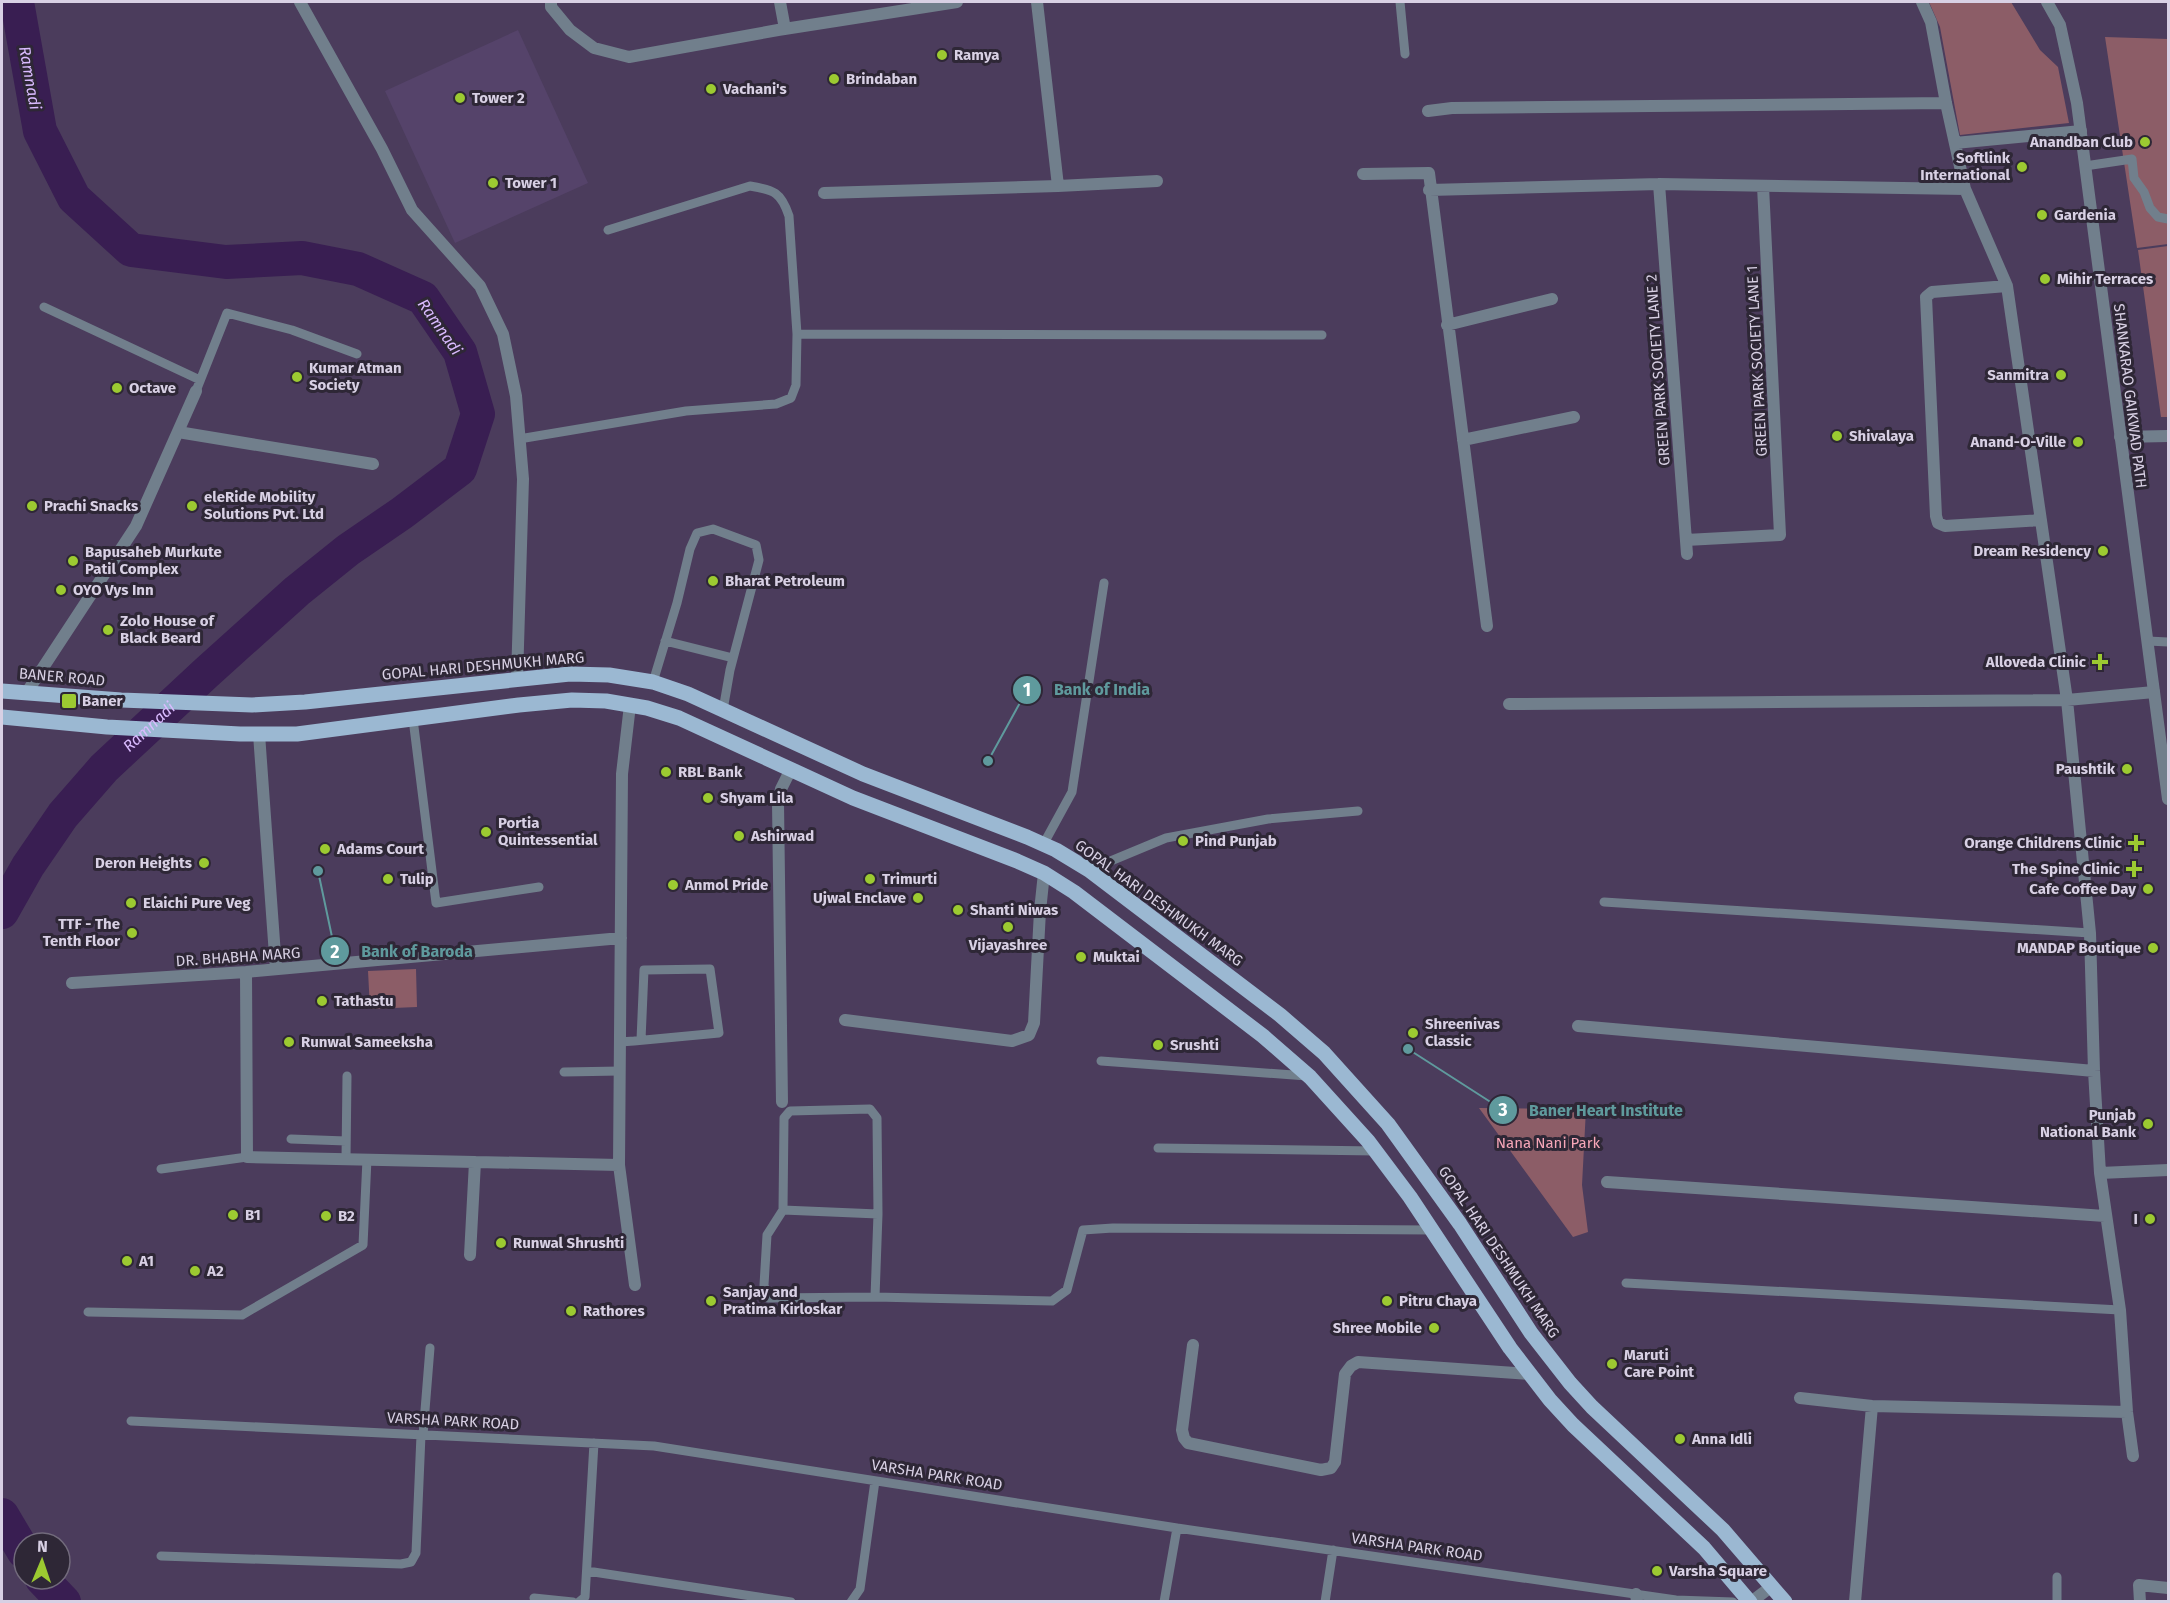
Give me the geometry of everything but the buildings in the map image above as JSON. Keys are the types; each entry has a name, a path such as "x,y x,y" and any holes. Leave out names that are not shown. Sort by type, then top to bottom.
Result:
{"main road":[{"name":"GOPAL HARI DESHMUKH MARG","path":"121,700 252,705 305,702 570,674 609,675 653,682 688,694 863,774 1043,844 1071,859 1089,870 1280,1016 1324,1053 1388,1124 1460,1224 1531,1333 1570,1383 1592,1407 1723,1530 1785,1602"},
{"name":"BANER ROAD","path":"2,691 121,700"},
{"path":"2,717 107,727 240,734 297,734 572,700 606,701 679,718 853,798 1044,873 1063,884 1263,1036 1310,1077 1376,1151 1433,1230 1480,1305 1529,1374 1573,1425 1704,1548 1751,1602"},
{"path":"745,749 757,725"},
{"path":"1063,884 1071,859"}],"street":[{"path":"300,2 382,149 412,210 480,286 503,334 516,396 523,479 517,679"},
{"path":"551,2 551,7 570,30 594,48 629,57 781,29 957,2"},
{"path":"780,2 781,29"},
{"path":"1037,2 1058,186"},
{"path":"1922,2 1931,22 1965,189 2007,286 2041,520 2067,700 2090,933 2100,1173 2120,1310 2127,1412 2133,1456"},
{"name":"SHANKARAO GAIKWAD PATH","path":"2047,2 2060,25 2077,102 2169,799"},
{"path":"1428,111 1452,108 1946,103"},
{"path":"1955,143 2081,131"},
{"path":"1364,174 1429,173 1487,626"},
{"path":"824,193 1157,181"},
{"path":"1430,190 1659,184 1965,189"},
{"name":"GREEN PARK SOCIETY LANE 2","path":"1659,184 1687,554"},
{"name":"GREEN PARK SOCIETY LANE 1","path":"1686,540 1780,535 1763,186"},
{"path":"2007,286 1932,292 1926,297 1936,516 1938,523 1945,526 2041,520"},
{"path":"1447,325 1552,299"},
{"path":"27,692 136,526 198,385"},
{"path":"1463,440 1574,417"},
{"path":"178,432 373,464"},
{"path":"2120,437 2169,436"},
{"path":"1509,704 2067,700 2154,692"},
{"path":"630,705 622,774 619,1165 635,1285"},
{"path":"259,734 276,969"},
{"path":"782,1102 778,803 781,789 791,770"},
{"path":"845,1020 1012,1041 1029,1035 1034,1023 1044,873"},
{"name":"DR. BHABHA MARG","path":"72,983 246,972 621,938"},
{"path":"246,972 247,1157 619,1165"},
{"path":"1578,1026 2094,1071"},
{"path":"470,1255 475,1162"},
{"path":"2100,1173 2169,1170"},
{"path":"1607,1182 2105,1216"},
{"path":"1193,1345 1182,1430 1188,1443 1321,1470 1331,1468 1335,1462 1346,1374 1351,1366 1358,1362 1529,1374"},
{"path":"1800,1398 1872,1406 2127,1412"},
{"path":"1855,1602 1872,1406"},
{"path":"2140,1602 2139,1585 2169,1588"},
{"path":"1751,1602 1772,1586"}],"lane":[{"path":"1400,2 1405,54"},
{"path":"2085,166 2132,159 2134,178 2144,192 2150,208 2158,217 2169,219"},
{"path":"519,439 686,411 776,404 791,398 796,385 797,334 789,216 783,199 767,189 750,186 608,230"},
{"path":"44,307 198,385 227,312 292,330 357,354"},
{"path":"797,334 1322,335"},
{"path":"653,682 677,603 690,549 697,533 713,529 756,545 759,560 733,658 723,710"},
{"path":"1043,844 1072,792 1104,583"},
{"path":"665,641 733,658"},
{"path":"2148,641 2169,642"},
{"path":"413,719 436,903 539,887"},
{"path":"1089,870 1166,838 1268,819 1358,812"},
{"path":"1604,902 2090,933"},
{"path":"620,1042 719,1033 710,969 644,970 641,1040"},
{"path":"1101,1061 1310,1077"},
{"path":"564,1072 620,1071"},
{"path":"346,1159 347,1076"},
{"path":"875,1298 878,1214 877,1118 870,1109 790,1111 784,1118 783,1210 767,1235 764,1285 768,1298 1052,1301 1067,1290 1083,1230 1113,1228 1433,1230"},
{"path":"291,1139 346,1141"},
{"path":"1158,1149 1376,1151"},
{"path":"161,1169 247,1157"},
{"path":"88,1312 242,1315 363,1245 367,1160"},
{"path":"783,1210 878,1214"},
{"path":"1626,1283 2120,1310"},
{"path":"161,1556 401,1564 411,1562 416,1553 422,1435 430,1347"},
{"name":"VARSHA PARK ROAD","path":"131,1421 654,1446 1636,1598 1733,1602"},
{"path":"579,1602 585,1597 594,1443"},
{"path":"851,1602 861,1589 875,1481"},
{"path":"1164,1602 1177,1528"},
{"path":"1325,1602 1334,1550"},
{"path":"587,1571 791,1602"},
{"path":"2057,1577 2057,1602"},
{"path":"534,1598 573,1602"}],"shaded area":[{"path":"518,30 588,183 455,243 385,91"}],"green space":[{"path":"1929,2 2011,2 2040,50 2058,67 2069,123 1960,135 1940,27"},
{"name":"Anandban Club","path":"2105,37 2168,39 2168,244 2137,248"},
{"path":"2168,246 2168,417 2161,417 2138,250"},
{"path":"416,969 417,1007 370,1009 368,971"},
{"name":"Nana Nani Park","path":"1479,1108 1586,1109 1582,1185 1588,1232 1573,1237"}],"waterway":[{"name":"Ramnadi","path":"2,912 28,866 63,815 104,768 297,591 348,550 460,469 478,414 460,352 423,298 358,269 302,258 226,262 131,250 74,198 40,131 17,2"},
{"name":"Ramnadi","path":"2,1515 12,1532"},
{"name":"Ramnadi","path":"53,1591 64,1602"}],"place":[{"name":"Ramya","path":"942,55"},
{"name":"Brindaban","path":"834,79"},
{"name":"Vachani's","path":"711,89"},
{"name":"Tower 2","path":"460,98"},
{"name":"Anandban Club","path":"2145,142"},
{"name":"Softlink International","path":"2022,167"},
{"name":"Tower 1","path":"493,183"},
{"name":"Gardenia","path":"2042,215"},
{"name":"Mihir Terraces","path":"2045,279"},
{"name":"Sanmitra","path":"2061,375"},
{"name":"Kumar Atman Society","path":"297,377"},
{"name":"Octave","path":"117,388"},
{"name":"Shivalaya","path":"1837,436"},
{"name":"Anand-O-Ville","path":"2078,442"},
{"name":"Prachi Snacks","path":"32,506"},
{"name":"eleRide Mobility Solutions Pvt. Ltd","path":"192,506"},
{"name":"Dream Residency","path":"2103,551"},
{"name":"Bapusaheb Murkute Patil Complex","path":"73,561"},
{"name":"Bharat Petroleum","path":"713,581"},
{"name":"OYO Vys Inn","path":"61,590"},
{"name":"Zolo House of Black Beard","path":"108,630"},
{"name":"Alloveda Clinic","path":"2100,662"},
{"name":"Baner","path":"69,701"},
{"name":"Bank of India","path":"988,761"},
{"name":"Paushtik","path":"2127,769"},
{"name":"RBL Bank","path":"666,772"},
{"name":"Shyam Lila","path":"708,798"},
{"name":"Portia Quintessential","path":"486,832"},
{"name":"Ashirwad","path":"739,836"},
{"name":"Pind Punjab","path":"1183,841"},
{"name":"Orange Childrens Clinic","path":"2136,843"},
{"name":"Adams Court","path":"325,849"},
{"name":"Deron Heights","path":"204,863"},
{"name":"The Spine Clinic","path":"2134,869"},
{"name":"Bank of Baroda","path":"318,871"},
{"name":"Tulip","path":"388,879"},
{"name":"Trimurti","path":"870,879"},
{"name":"Anmol Pride","path":"673,885"},
{"name":"Cafe Coffee Day","path":"2148,889"},
{"name":"Ujwal Enclave","path":"918,898"},
{"name":"Elaichi Pure Veg","path":"131,903"},
{"name":"Shanti Niwas","path":"958,910"},
{"name":"Vijayashree","path":"1008,927"},
{"name":"TTF - The Tenth Floor","path":"132,933"},
{"name":"MANDAP Boutique","path":"2153,948"},
{"name":"Muktai","path":"1081,957"},
{"name":"Tathastu","path":"322,1001"},
{"name":"Shreenivas Classic","path":"1413,1033"},
{"name":"Runwal Sameeksha","path":"289,1042"},
{"name":"Srushti","path":"1158,1045"},
{"name":"Baner Heart Institute","path":"1408,1049"},
{"name":"Punjab National Bank","path":"2148,1124"},
{"name":"B1","path":"233,1215"},
{"name":"B2","path":"326,1216"},
{"name":"I","path":"2150,1219"},
{"name":"Runwal Shrushti","path":"501,1243"},
{"name":"A1","path":"127,1261"},
{"name":"A2","path":"195,1271"},
{"name":"Sanjay and Pratima Kirloskar","path":"711,1301"},
{"name":"Pitru Chaya","path":"1387,1301"},
{"name":"Rathores","path":"571,1311"},
{"name":"Shree Mobile","path":"1434,1328"},
{"name":"Maruti Care Point","path":"1612,1364"},
{"name":"Anna Idli","path":"1680,1439"},
{"name":"Varsha Square","path":"1657,1571"}]}
